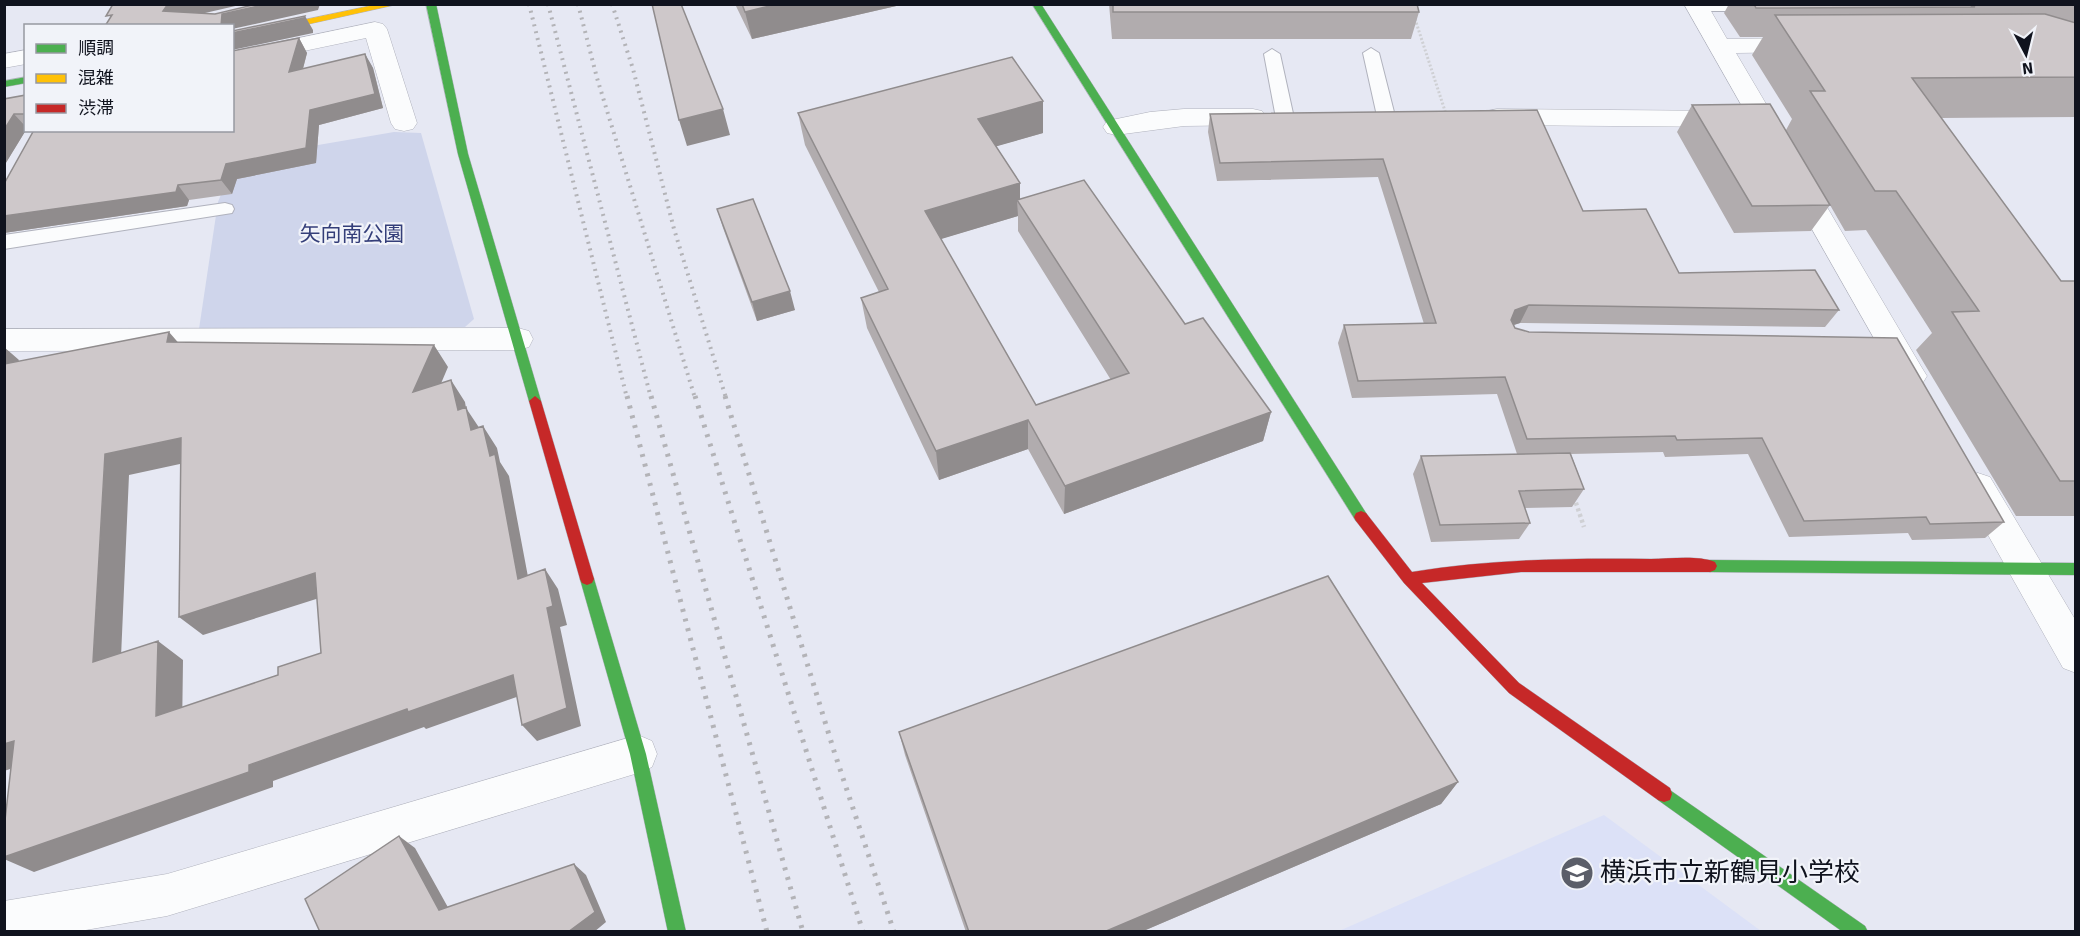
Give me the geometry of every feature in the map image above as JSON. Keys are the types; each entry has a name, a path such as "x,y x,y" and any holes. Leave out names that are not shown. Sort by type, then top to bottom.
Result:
{"street":[{"path":"234,25 294,4"},
{"path":"234,27 395,4"},
{"path":"431,4 463,154 638,754 677,932"},
{"path":"1036,4 1116,127 1370,532 1409,579 1514,688 1859,932"},
{"path":"1695,5 1927,402"},
{"path":"234,59 375,29 404,123"},
{"path":"4,42 24,44"},
{"path":"1720,46 1820,45"},
{"path":"4,61 24,57"},
{"path":"4,84 24,80"},
{"path":"4,107 24,103"},
{"path":"1116,127 1144,120 1179,116 1297,118"},
{"path":"1447,117 1762,119"},
{"path":"4,340 518,339"},
{"path":"1855,342 1890,342"},
{"path":"1963,463 2076,656"},
{"path":"1409,579 1458,569 1596,565 2076,569"},
{"path":"4,922 167,895 638,754"}],"lane":[{"path":"1695,5 1778,6"},
{"path":"1371,53 1385,116"},
{"path":"1272,54 1297,118"},
{"path":"4,242 225,209"}],"path":[{"path":"1413,16 1447,117"},
{"path":"1571,488 1596,565"}],"shaded area":[{"name":"横浜市立新鶴見小学校","path":"1604,815 1761,931 1339,931"}],"green space":[{"name":"矢向南公園","path":"394,132 421,133 474,319 465,327 199,329 218,202 232,167 254,156"}],"building":[{"path":"113,4 168,4 163,11 215,14 257,4 268,4 222,14 221,24 106,24 112,15 106,16"},
{"path":"652,4 681,4 723,109 679,120"},
{"path":"742,4 778,4 745,12"},
{"path":"1113,4 1417,4 1419,12 1113,12"},
{"path":"1754,4 1967,4 1975,7 1756,8"},
{"path":"2045,14 2076,23 2076,77 1912,78 2061,281 2076,281 2076,481 2060,481 1952,312 1979,311 1896,191 1875,191 1810,91 1825,91 1775,15"},
{"path":"305,16 234,33 234,31"},
{"path":"299,38 289,72 365,54 375,94 310,110 306,148 226,164 221,180 178,185 176,192 4,216 4,184 33,132 234,132 234,51"},
{"path":"1012,57 1043,101 978,119 1020,183 925,211 1036,405 1129,373 1017,200 1084,180 1185,324 1203,318 1271,412 1065,486 1028,420 936,451 861,298 888,289 798,113"},
{"path":"24,95 24,114 14,114 4,130 4,99"},
{"path":"1770,104 1830,205 1752,206 1692,105"},
{"path":"1537,110 1583,211 1646,209 1679,273 1815,270 1839,310 1529,305 1515,310 1511,320 1515,328 1529,332 1897,338 2004,522 1930,524 1926,517 1804,521 1762,438 1677,440 1675,436 1527,439 1505,377 1358,381 1344,325 1436,323 1383,159 1220,163 1210,114"},
{"path":"753,199 790,291 752,302 717,209"},
{"path":"169,332 167,342 434,345 413,392 451,380 458,410 466,407 471,430 483,426 490,456 495,454 518,579 545,569 553,606 547,608 567,708 522,725 513,675 408,712 407,709 249,765 249,772 4,857 4,829 14,741 4,744 4,364","holes":["181,438 179,617 315,573 321,653 278,667 278,675 156,716 158,641 93,662 105,454"]},
{"path":"1570,453 1584,489 1519,491 1530,523 1440,525 1421,456"},
{"path":"1328,576 1458,782 1104,932 969,932 899,732"},
{"path":"399,836 439,910 574,864 595,912 568,932 320,932 305,899"}],"railway":[{"path":"529,4 627,398"},
{"path":"548,4 651,398"},
{"path":"578,4 597,78 695,398"},
{"path":"612,4 633,69 674,229 726,398"},
{"path":"627,396 767,932"},
{"path":"651,396 803,932"},
{"path":"695,396 863,932"},
{"path":"725,396 834,751 894,932"}],"traffic: fast":[{"path":"431,4 463,154 535,401"},
{"path":"1036,4 1361,517"},
{"path":"4,84 24,80"},
{"path":"1710,566 2076,569"},
{"path":"587,579 638,754 677,932"},
{"path":"1664,794 1859,932"}],"traffic: slow":[{"path":"234,38 395,4"}],"traffic: jam":[{"path":"535,401 587,579"},
{"path":"1361,517 1409,579 1514,688 1664,794"},
{"path":"1409,579 1483,568 1521,566 1597,564 1710,566"}],"place":[{"name":"横浜市立新鶴見小学校","path":"1577,873"}]}
